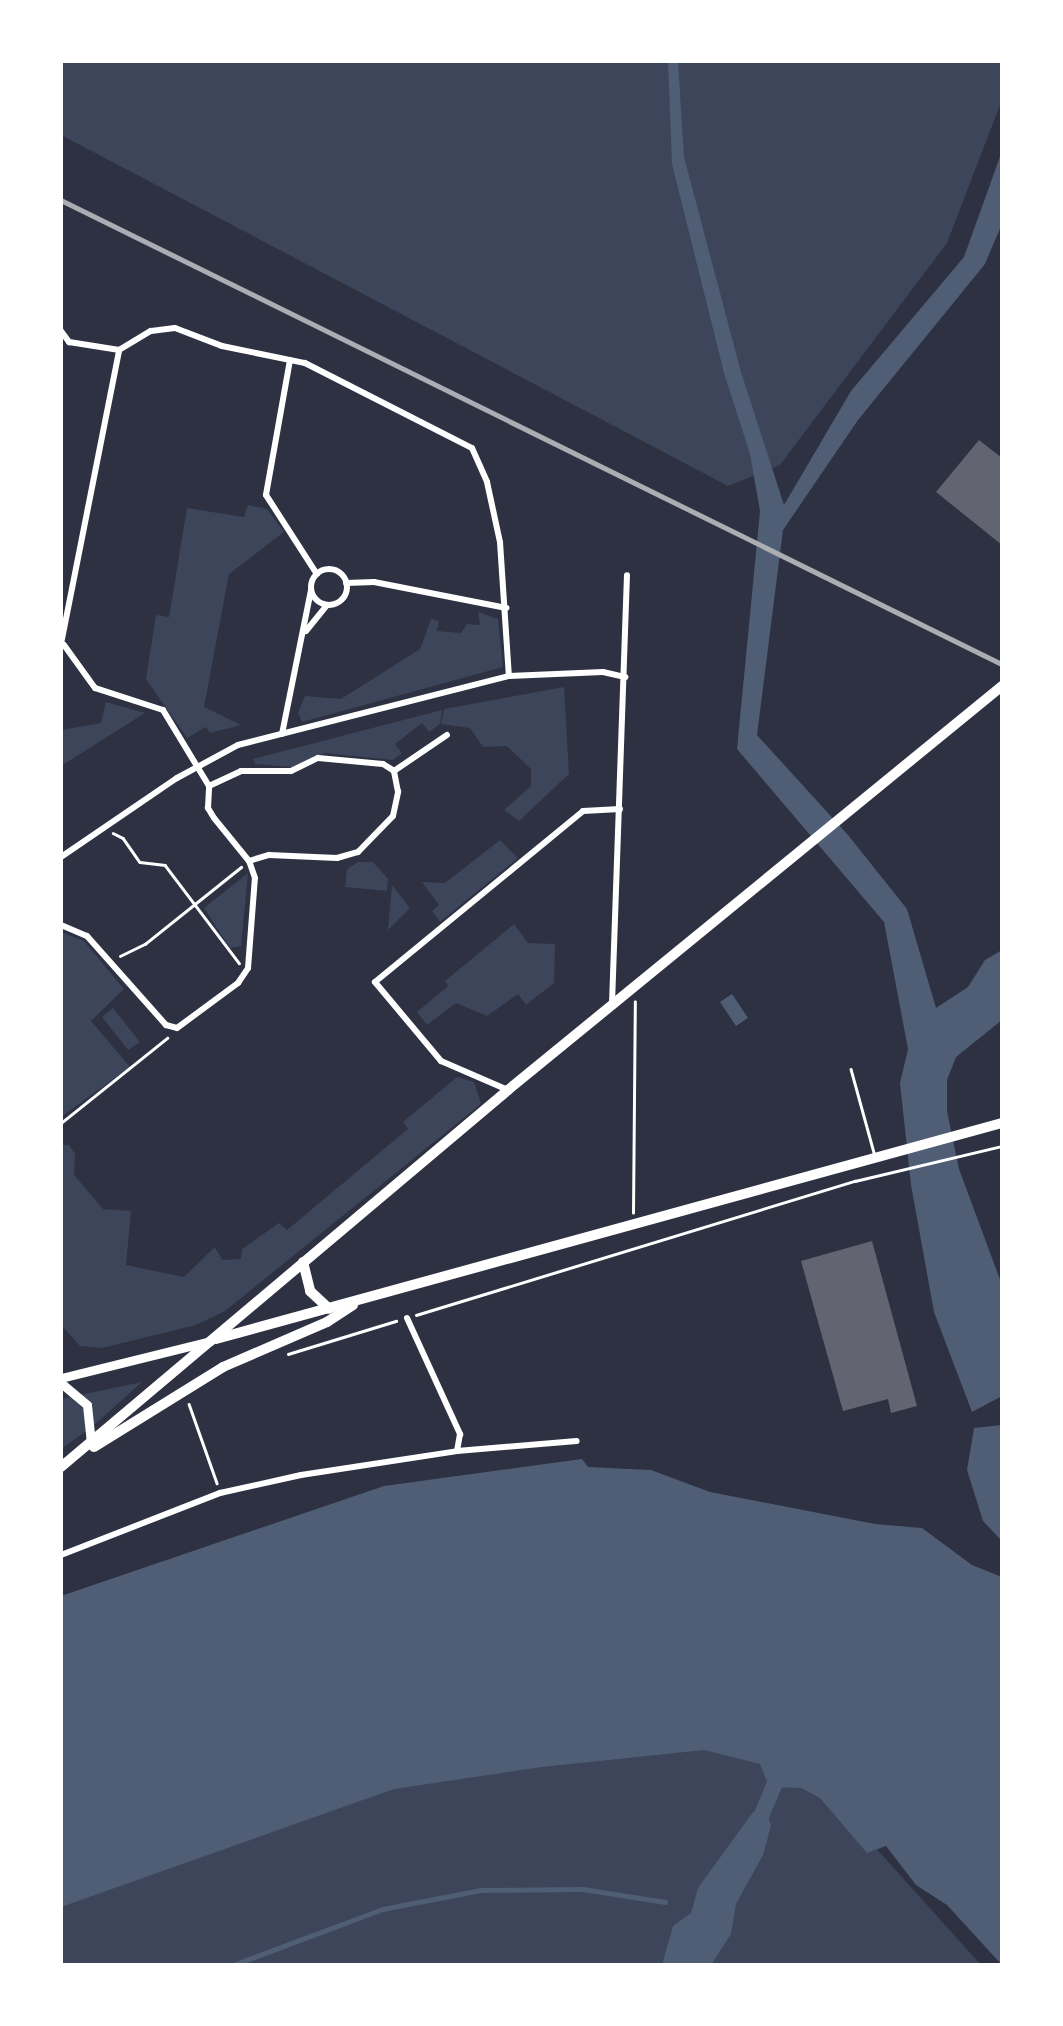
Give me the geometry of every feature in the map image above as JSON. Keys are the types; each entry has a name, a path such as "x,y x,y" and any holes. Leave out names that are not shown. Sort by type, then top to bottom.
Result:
{"main road":[{"path":"61,1468 508,1090 1002,686"},
{"path":"61,1380 359,1301 632,1223 1002,1123"},
{"path":"303,1262 310,1291 329,1309"},
{"path":"61,1468 192,1384 327,1322 359,1301"},
{"path":"61,1380 87,1405 91,1442"}],"street":[{"path":"61,331 69,342 119,351 150,331 175,328 222,346 305,363 472,448 487,482 500,542 509,676"},
{"path":"61,925 87,936 173,1028 200,1015 238,983 248,968 255,878 249,861 208,808 209,786 163,710 95,688 63,645 119,351"},
{"path":"290,360 266,495 317,574"},
{"path":"317,574 334,570 346,583 374,582 506,608"},
{"path":"282,734 306,631 311,590 317,574"},
{"path":"612,1004 627,575"},
{"path":"306,631 327,605 342,599 346,583"},
{"path":"311,590 316,600 327,605"},
{"path":"61,858 99,828 229,748 509,676 603,672 625,677"},
{"path":"394,771 447,735"},
{"path":"209,786 241,771 292,771 318,758 383,764 394,771 398,792 393,816 358,852 337,858 269,855 249,861"},
{"path":"508,1090 441,1061 375,982 583,811 620,810"},
{"path":"407,1318 460,1434 457,1451"},
{"path":"61,1555 220,1493 301,1475 457,1451 578,1441"}],"lane":[{"path":"851,1069 875,1156"}],"path":[{"path":"99,828 123,838 140,862 165,865 233,959 248,968"},
{"path":"110,961 145,944 249,861"},
{"path":"632,1223 635,985"},
{"path":"61,1124 167,1039 173,1028"},
{"path":"282,1356 855,1181 976,1149 1002,1146"},
{"path":"196,1394 188,1401 220,1493"}],"shaded area":[{"path":"61,61 1002,61 1002,100 947,243 780,465 728,486 61,135"},
{"path":"668,61 678,61 684,157 741,372 784,505 851,391 964,257 1002,151 1002,224 985,264 858,420 783,530 757,735 848,835 907,909 936,1008 968,987 985,960 1002,950 1002,1020 956,1057 947,1080 947,1111 959,1169 1002,1285 1002,1396 972,1412 934,1312 911,1185 900,1083 908,1049 884,922 737,749 760,511 750,454 724,373 672,164"},
{"path":"248,505 267,509 284,532 229,574 204,707 241,725 210,733 206,727 187,738 146,679 156,615 169,617 187,508 244,517"},
{"path":"478,612 498,619 503,667 302,722 298,713 305,696 341,699 420,649 431,619 439,621 437,631 461,633 467,624 480,625"},
{"path":"564,687 569,774 519,821 504,810 531,786 531,769 507,746 483,747 470,728 441,724 444,709"},
{"path":"106,702 145,713 61,766 61,730 101,723"},
{"path":"442,710 440,724 429,732 422,723 395,744 402,753 393,760 325,753 292,767 255,764 253,759"},
{"path":"500,840 518,858 440,922 432,911 439,905 422,882 445,883"},
{"path":"358,862 373,862 388,879 387,891 345,887 347,869"},
{"path":"248,873 241,946 230,948 204,908"},
{"path":"392,885 410,908 388,930"},
{"path":"514,924 528,943 555,944 554,983 526,1005 518,994 487,1016 456,1003 427,1025 417,1012 448,986 445,981"},
{"path":"61,932 84,941 124,989 91,1021 130,1067 61,1117"},
{"path":"732,994 748,1018 736,1026 720,1002"},
{"path":"113,1008 140,1042 128,1050 102,1017"},
{"path":"457,1077 474,1082 481,1104 225,1311 196,1325 102,1348 80,1346 61,1325 61,1145 69,1145 75,1154 74,1175 103,1209 131,1211 126,1265 184,1277 215,1247 222,1260 241,1259 242,1249 279,1223 287,1230 408,1129 403,1122"},
{"path":"142,1382 92,1427 61,1449 61,1399"},
{"path":"1002,1425 1002,1541 983,1521 967,1470 974,1428"},
{"path":"582,1459 588,1467 651,1470 710,1492 875,1524 922,1528 972,1565 1002,1577 1002,1965 947,1905 916,1885 886,1846 867,1853 820,1798 801,1788 769,1787 760,1764 704,1750 542,1767 394,1789 61,1907 61,1596 384,1486"},
{"path":"381,1729 785,1747 981,1965 61,1965 61,1854"},
{"path":"766,1808 771,1826 763,1855 736,1904 731,1934 711,1965 662,1965 673,1926 691,1913 698,1888 753,1812"}],"building":[{"path":"979,440 1002,458 1002,545 936,492"},
{"path":"872,1241 917,1406 891,1413 888,1399 843,1411 801,1261"}],"waterway":[{"path":"757,1826 781,1769"},
{"path":"233,1965 383,1909 481,1890 583,1889 665,1902"}],"railway":[{"path":"61,200 1002,664"}]}
